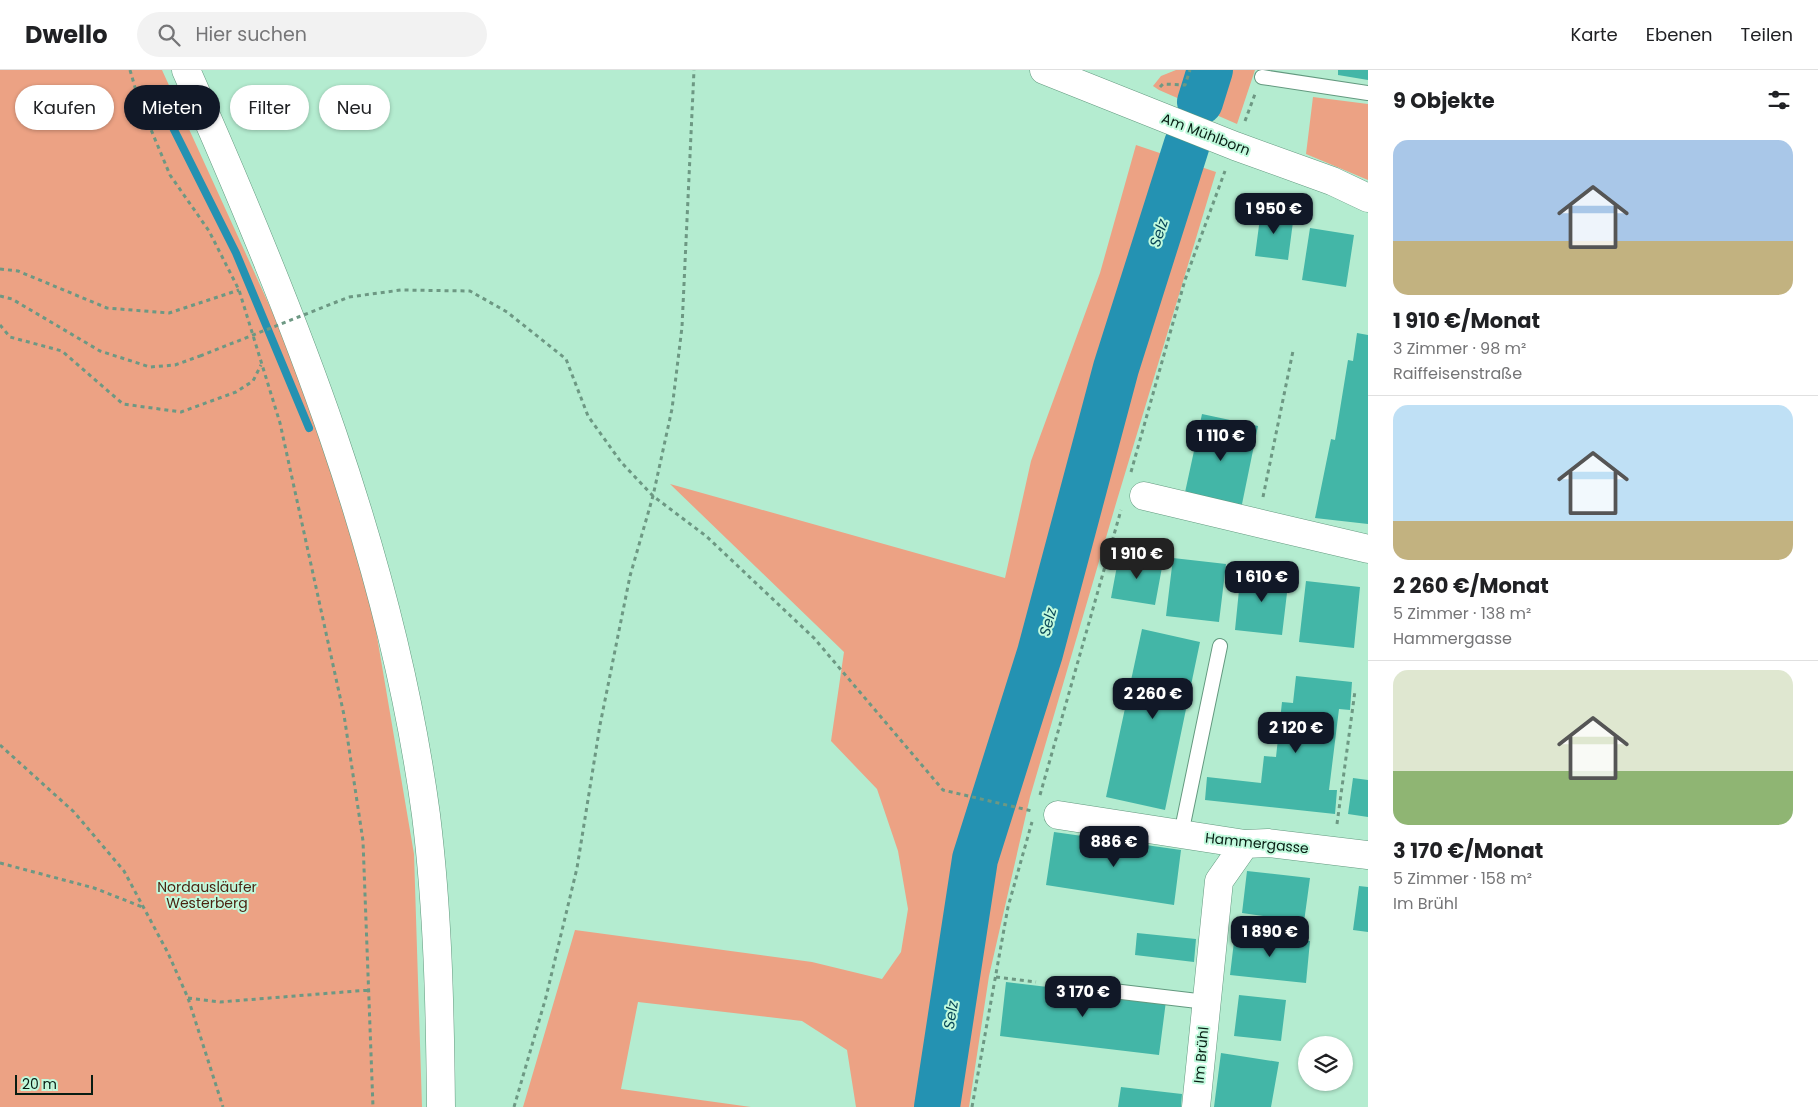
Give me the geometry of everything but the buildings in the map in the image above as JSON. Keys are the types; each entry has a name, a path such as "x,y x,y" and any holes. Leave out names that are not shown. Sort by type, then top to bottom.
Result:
{"street":[{"path":"186,70 253,220 310,370 361,520 385,609 416,754 432,872 439,988 441,1107"},
{"name":"Am Mühlborn","path":"1044,70 1232,145 1332,181 1368,198"},
{"path":"1132,491 1368,549"},
{"name":"Hammergasse","path":"1043,810 1245,844 1268,843 1368,854"},
{"name":"Im Brühl","path":"1196,1107 1219,881 1245,844"}],"lane":[{"path":"1262,77 1368,93"},
{"path":"1181,834 1220,646"},
{"path":"1054,984 1206,1002"}],"path":[{"path":"130,70 139,101 170,175 209,231 239,290 280,424 344,714 363,841 373,1107"},
{"path":"514,1107 546,997 577,868 600,725 630,576 653,496 672,409 682,327 694,70"},
{"path":"0,296 12,299 100,351 150,367 175,365 349,297 401,290 470,291 507,312 566,359 588,416 621,462 653,496 706,536 814,638 943,790 1017,809 1043,810 1132,491 1185,280 1232,145 1262,77"},
{"path":"0,269 18,271 107,308 169,314 239,290"},
{"path":"0,325 10,337 62,351 123,404 181,412 236,392 253,381 262,364"},
{"path":"1258,523 1293,351"},
{"path":"1333,851 1354,691"},
{"path":"0,745 74,812 124,870 146,908 188,998 223,1107"},
{"path":"972,1107 1008,907 1032,821"},
{"path":"0,863 94,888 146,908"},
{"path":"996,977 1054,984"},
{"path":"188,998 220,1002 369,990"}],"green space":[{"name":"Nordausläufer Westerberg","path":"0,70 162,70 169,85 124,85 124,130 189,130 287,344 326,453 373,613 414,854 422,1107 0,1107"},
{"path":"1176,70 1255,70 1237,124 1153,86 1161,76"},
{"path":"1313,97 1368,104 1368,180 1306,154"},
{"path":"1136,145 1216,172 1030,797 989,976 969,1107 856,1107 847,1050 802,1021 638,1002 621,1089 751,1107 523,1107 575,930 812,962 882,979 901,952 908,909 898,851 877,789 831,741 844,652 670,484 1005,578 1031,461 1100,273"}],"waterway":[{"name":"Selz","path":"1200,102 1210,70"},
{"path":"174,130 236,253 309,428"},
{"name":"Selz","path":"937,1107 975,859 1040,653 1116,368 1187,144"}]}
